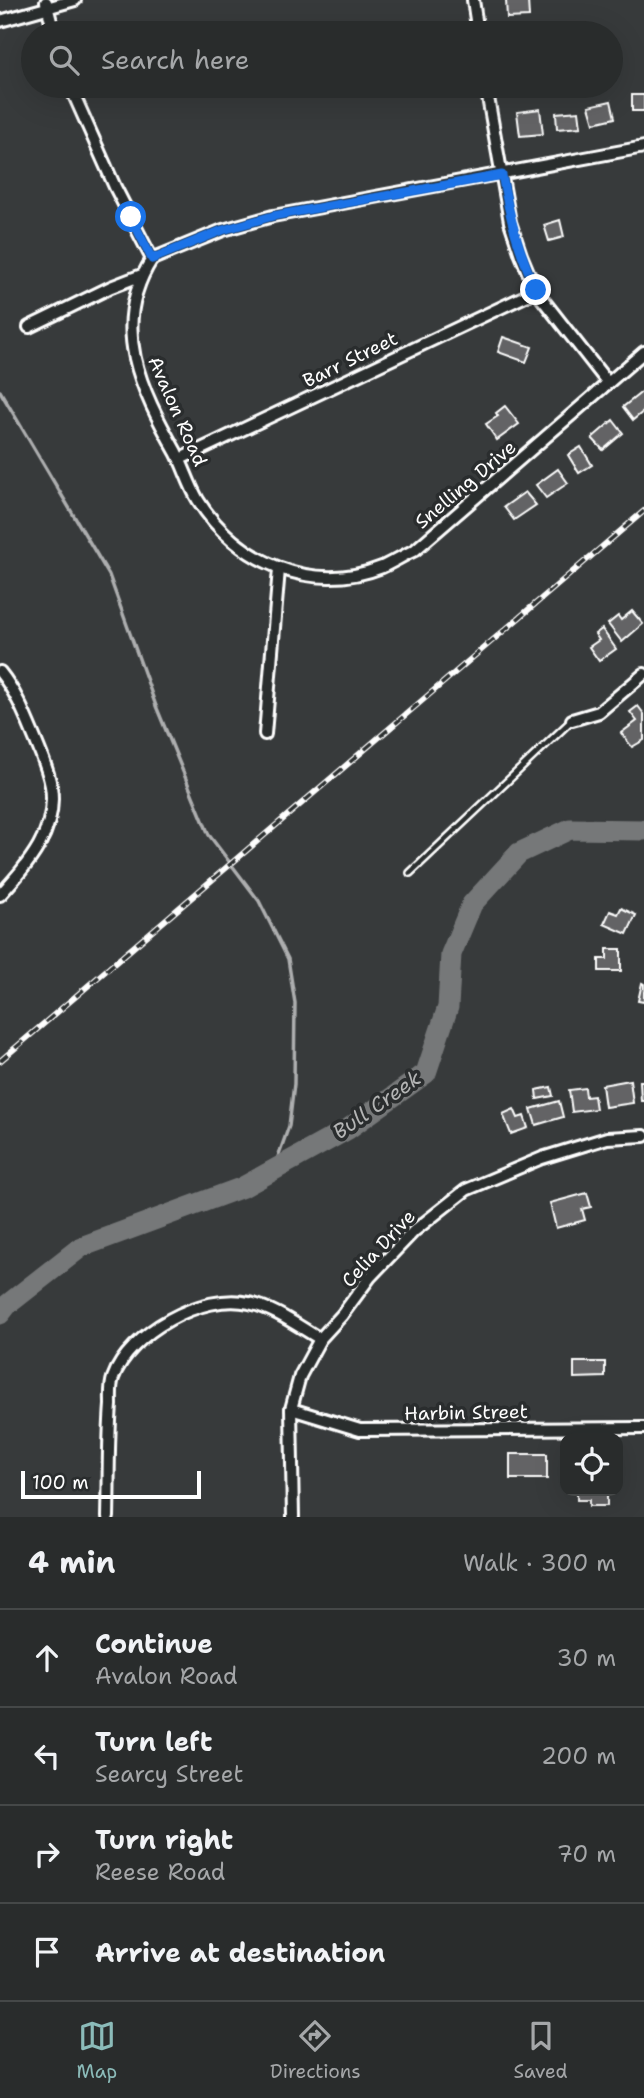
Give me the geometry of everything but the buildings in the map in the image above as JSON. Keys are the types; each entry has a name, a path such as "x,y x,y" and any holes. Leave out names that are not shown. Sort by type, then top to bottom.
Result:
{"street":[{"path":"0,21 46,3 75,0"},
{"path":"473,0 476,21"},
{"path":"46,3 51,21"},
{"path":"75,98 115,187 152,259 223,230 273,216 644,147"},
{"path":"488,98 510,222 520,255 536,290 608,383"},
{"name":"Avalon Road","path":"152,259 142,275 130,319 137,371 198,499 221,530 254,557 279,569"},
{"path":"30,327 111,287 142,275"},
{"name":"Barr Street","path":"180,459 536,290"},
{"name":"Snelling Drive","path":"279,569 338,576 381,567 415,550 644,352"},
{"path":"265,733 279,569"},
{"path":"0,672 19,699 48,771 51,788 46,833 36,852 0,895"},
{"path":"572,720 599,712 644,674"},
{"name":"Celia Drive","path":"293,1517 291,1409 300,1376 320,1339 370,1277 414,1231 466,1190 542,1158 581,1146 607,1139 644,1136"},
{"path":"108,1517 109,1430 113,1379 130,1350 158,1326 193,1308 225,1301 249,1303 270,1311 320,1339"},
{"name":"Harbin Street","path":"291,1409 360,1430 644,1427"}],"lane":[{"path":"410,873 572,720"}],"waterway":[{"path":"0,391 109,575 156,706 209,835 259,901 288,959 295,1003 294,1084 289,1126 273,1171"},
{"name":"Bull Creek","path":"0,1314 7,1305 81,1247 243,1187 348,1129 426,1073 448,1007 451,954 472,904 519,853 570,829 644,830"}],"railway":[{"path":"0,1061 644,511"}],"route":[{"path":"131,217 152,259 223,230 273,216 502,175 510,222 520,255 536,290"}]}
